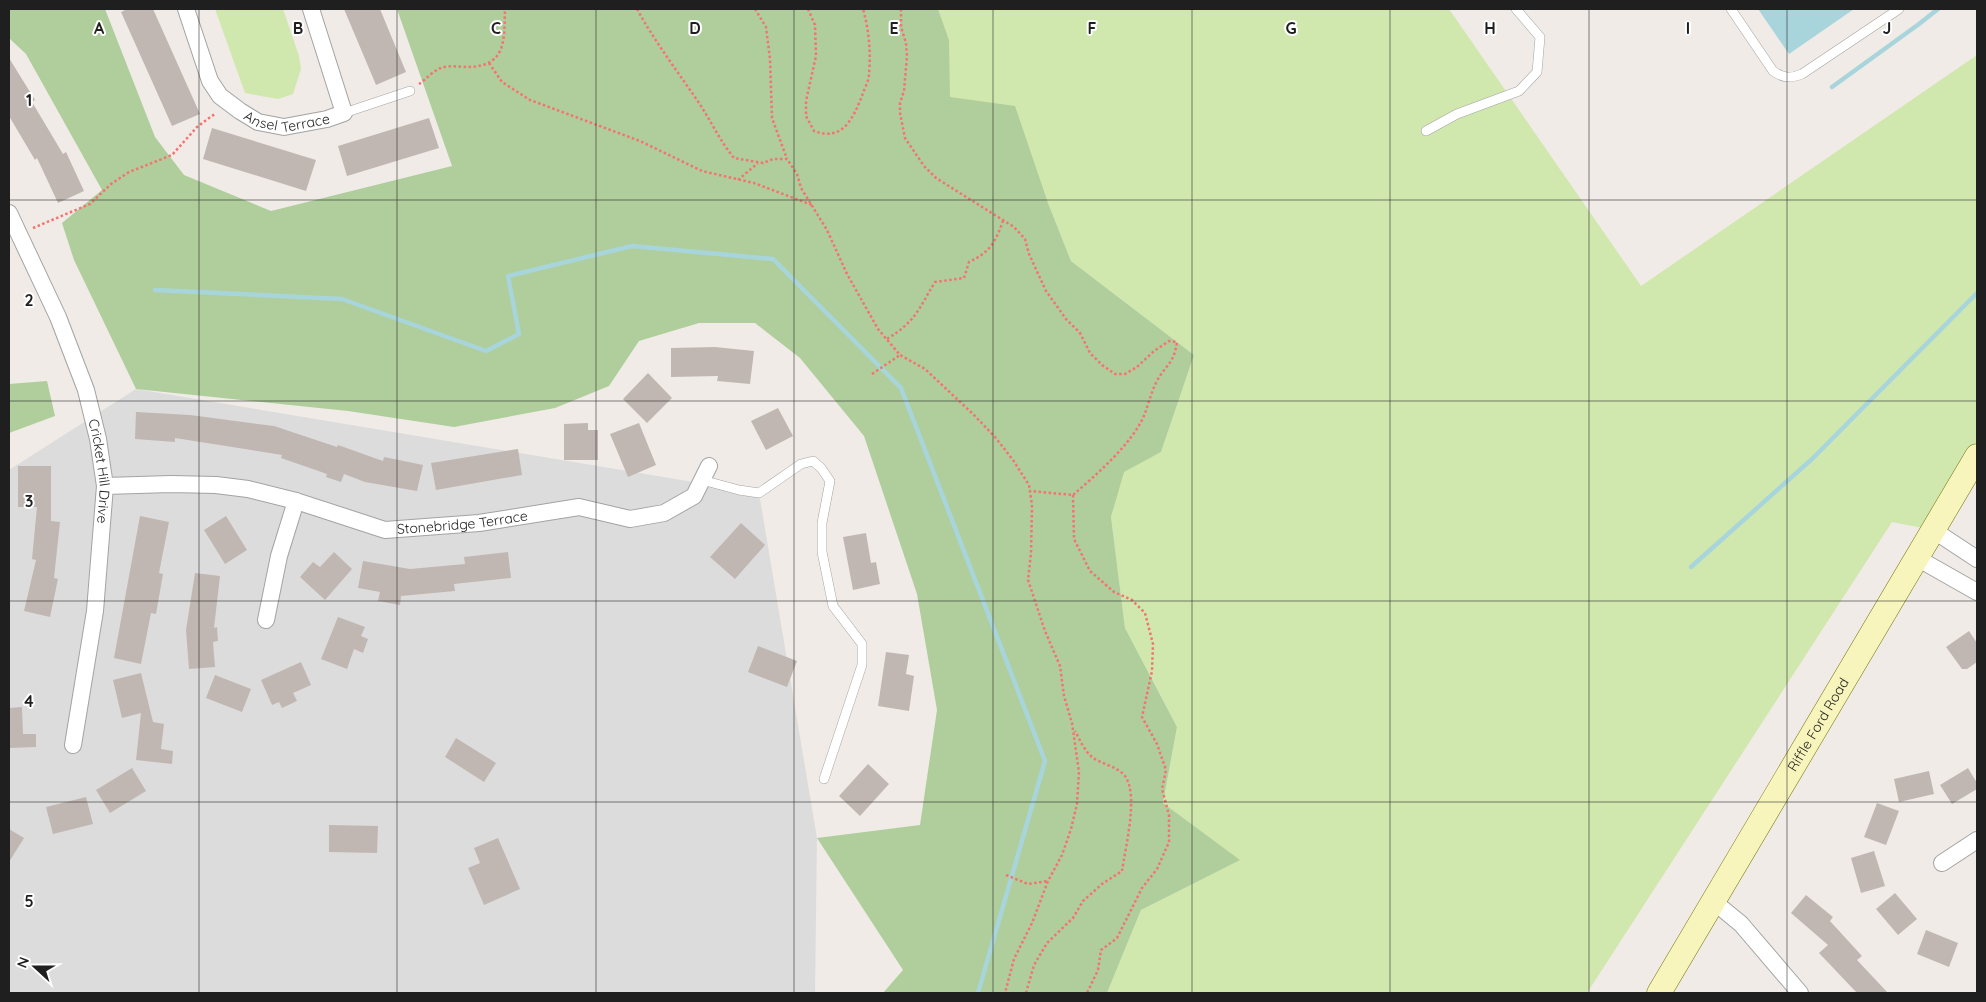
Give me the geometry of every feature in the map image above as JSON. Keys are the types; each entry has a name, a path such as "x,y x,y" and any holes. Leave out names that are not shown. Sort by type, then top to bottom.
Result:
{"street":[{"name":"Ansel Terrace","path":"186,9 210,80 220,96 258,122 284,126 327,119 344,113 311,9"},
{"name":"Cricket Hill Drive","path":"9,213 58,317 86,390 98,439 105,486 96,603 73,745"},
{"name":"Riffle Ford Road","path":"1659,993 1977,456"},
{"name":"Stonebridge Terrace","path":"105,486 171,484 216,485 248,489 296,501 385,530 479,523 578,507 630,519 664,513 694,496 705,473"},
{"path":"266,620 279,556 296,501"},
{"path":"1933,530 1977,559"},
{"path":"1918,558 1977,592"},
{"path":"1942,863 1977,840"},
{"path":"1713,901 1740,924 1800,993"}],"lane":[{"path":"1426,131 1457,114 1519,91 1537,72 1540,37 1516,9"},
{"path":"1731,9 1773,71 1787,78 1802,74 1899,9"},
{"path":"344,113 410,92"},
{"path":"705,473 740,490 759,493 801,464 813,461 821,468 830,481 822,523 822,552 833,606 862,644 862,665 824,779"}],"path":[{"path":"410,92 440,68 471,67 489,63 499,55 502,48 505,9"},
{"path":"637,9 646,26 700,105 724,146 734,158 758,163 773,159 787,159"},
{"path":"755,9 766,27 770,59 772,118 787,159 796,174 801,188 827,230 847,274 878,329 900,355 925,369 954,394 995,437 1029,485 1032,505 1031,553 1028,580 1045,630 1060,666 1064,696 1073,728 1079,772 1077,804 1072,829 1062,855 1048,881 1032,923 1014,959 1005,993"},
{"path":"808,9 815,25 816,56 806,101 806,116 814,131 823,134 836,133 847,126 858,105 869,76 870,47 863,9"},
{"path":"901,9 901,27 906,43 904,90 900,103 905,138 924,166 936,178 1014,227 1025,240 1029,254 1046,291 1066,319 1080,333 1090,353 1102,365 1115,374 1125,374 1138,367 1154,351 1169,341 1177,342 1173,360 1159,378 1148,400 1141,422 1106,466 1073,495 1030,491"},
{"path":"489,63 502,82 530,100 640,141 702,171 754,183 812,205"},
{"path":"19,234 90,204 111,184 129,172 172,155 197,127 228,102"},
{"path":"738,180 758,163"},
{"path":"887,339 903,329 916,315 935,282 964,278 968,262 984,254 996,241 1003,221"},
{"path":"872,374 900,355"},
{"path":"1073,495 1074,539 1090,571 1114,592 1132,600 1145,613 1153,644 1152,671 1142,717 1157,744 1166,770 1162,789 1169,815 1170,842 1157,869 1142,888 1117,938 1100,950 1098,970 1087,993"},
{"path":"1026,993 1034,966 1046,943 1073,918 1083,901 1102,884 1122,871 1131,815 1129,788 1125,776 1093,757 1085,749 1073,728"},
{"path":"1006,875 1028,884 1048,881"}],"shaded area":[{"path":"136,389 759,493 817,838 815,993 9,993 9,470"}],"green space":[{"path":"9,9 105,9 155,137 184,175 271,211 452,166 397,9 938,9 949,40 950,97 1015,106 1048,203 1071,261 1194,355 1161,452 1124,472 1111,517 1125,628 1177,727 1163,803 1240,860 1141,910 1107,993 883,993 903,970 817,838 920,825 937,710 917,594 864,436 800,358 755,323 699,323 639,341 609,386 555,408 454,427 348,411 136,389 74,260 62,223 102,190 26,54 9,38"},
{"path":"215,9 283,9 299,56 301,69 293,94 278,99 245,93"},
{"path":"938,9 1449,9 1641,286 1977,55 1977,456 1933,530 1892,522 1587,993 1107,993 1141,910 1239,860 1163,803 1177,727 1125,628 1111,517 1123,472 1161,452 1194,355 1071,261 1048,203 949,97 949,41"},
{"path":"47,381 55,416 9,433 9,384"}],"water":[{"path":"1758,9 1854,9 1789,54"}],"building":[{"path":"127,9 153,9 200,114 172,126 121,12"},
{"path":"344,9 380,9 406,72 376,85"},
{"path":"9,58 35,100 32,102 63,154 66,152 84,191 58,203 37,158 35,160 9,116"},
{"path":"429,118 439,148 347,176 338,146"},
{"path":"212,128 316,160 306,191 203,159"},
{"path":"715,347 754,351 750,384 717,381 718,376 671,377 671,348"},
{"path":"648,373 672,398 647,423 623,399"},
{"path":"778,408 793,436 766,450 751,421"},
{"path":"136,412 190,415 274,426 383,461 384,457 423,465 417,491 365,482 344,474 341,482 326,477 327,474 281,458 282,455 175,438 175,442 135,439"},
{"path":"588,423 588,430 598,430 598,460 564,460 564,424"},
{"path":"639,423 656,465 628,477 610,434"},
{"path":"518,449 522,475 436,490 431,463"},
{"path":"18,466 51,466 51,521 60,522 54,578 58,579 50,617 24,611 36,560 32,559 37,507 18,507"},
{"path":"140,516 169,522 159,573 163,574 156,614 151,613 141,664 114,658"},
{"path":"226,516 247,550 225,564 204,530"},
{"path":"741,523 765,545 735,579 710,557"},
{"path":"866,533 871,563 876,562 880,584 853,590 843,537"},
{"path":"334,552 352,569 325,600 300,577 313,562 320,567"},
{"path":"508,552 511,578 454,584 455,591 401,596 400,605 378,601 380,592 358,588 363,561 410,569 465,564 464,557"},
{"path":"195,573 220,576 214,628 217,627 218,641 213,642 215,667 189,669 186,630"},
{"path":"338,617 365,627 361,636 368,639 363,653 354,649 347,669 321,659"},
{"path":"1969,631 1977,643 1977,662 1967,669 1962,669 1946,647"},
{"path":"758,646 797,661 787,687 748,672"},
{"path":"886,652 909,655 906,674 914,676 909,711 878,706"},
{"path":"301,662 311,685 293,693 297,701 282,708 279,702 272,705 261,680"},
{"path":"141,673 153,722 164,724 161,749 173,751 172,764 136,760 141,713 122,718 113,680"},
{"path":"215,675 251,689 242,712 206,698"},
{"path":"22,707 23,734 36,734 36,747 9,748 9,708"},
{"path":"456,738 496,763 484,782 445,757"},
{"path":"868,764 889,784 860,816 839,796"},
{"path":"132,768 146,791 110,813 96,790"},
{"path":"1968,768 1977,783 1977,789 1952,804 1940,785"},
{"path":"1929,771 1934,794 1899,802 1894,779"},
{"path":"86,797 93,824 53,834 46,807"},
{"path":"1877,803 1899,811 1886,845 1864,837"},
{"path":"329,825 378,826 377,853 329,852"},
{"path":"9,829 24,838 9,862"},
{"path":"498,838 520,889 484,905 468,868 480,863 474,848"},
{"path":"1874,851 1885,886 1861,893 1851,858"},
{"path":"1895,893 1917,919 1898,935 1876,909"},
{"path":"1806,895 1833,917 1830,921 1862,956 1857,960 1888,993 1857,993 1819,953 1828,945 1791,913"},
{"path":"1926,930 1958,943 1949,967 1917,954"}],"waterway":[{"path":"1832,87 1938,9"},
{"path":"155,290 342,299 486,351 519,334 508,276 632,246 773,259 901,388 1045,761 978,993"},
{"path":"1691,567 1812,459 1977,293"}]}
